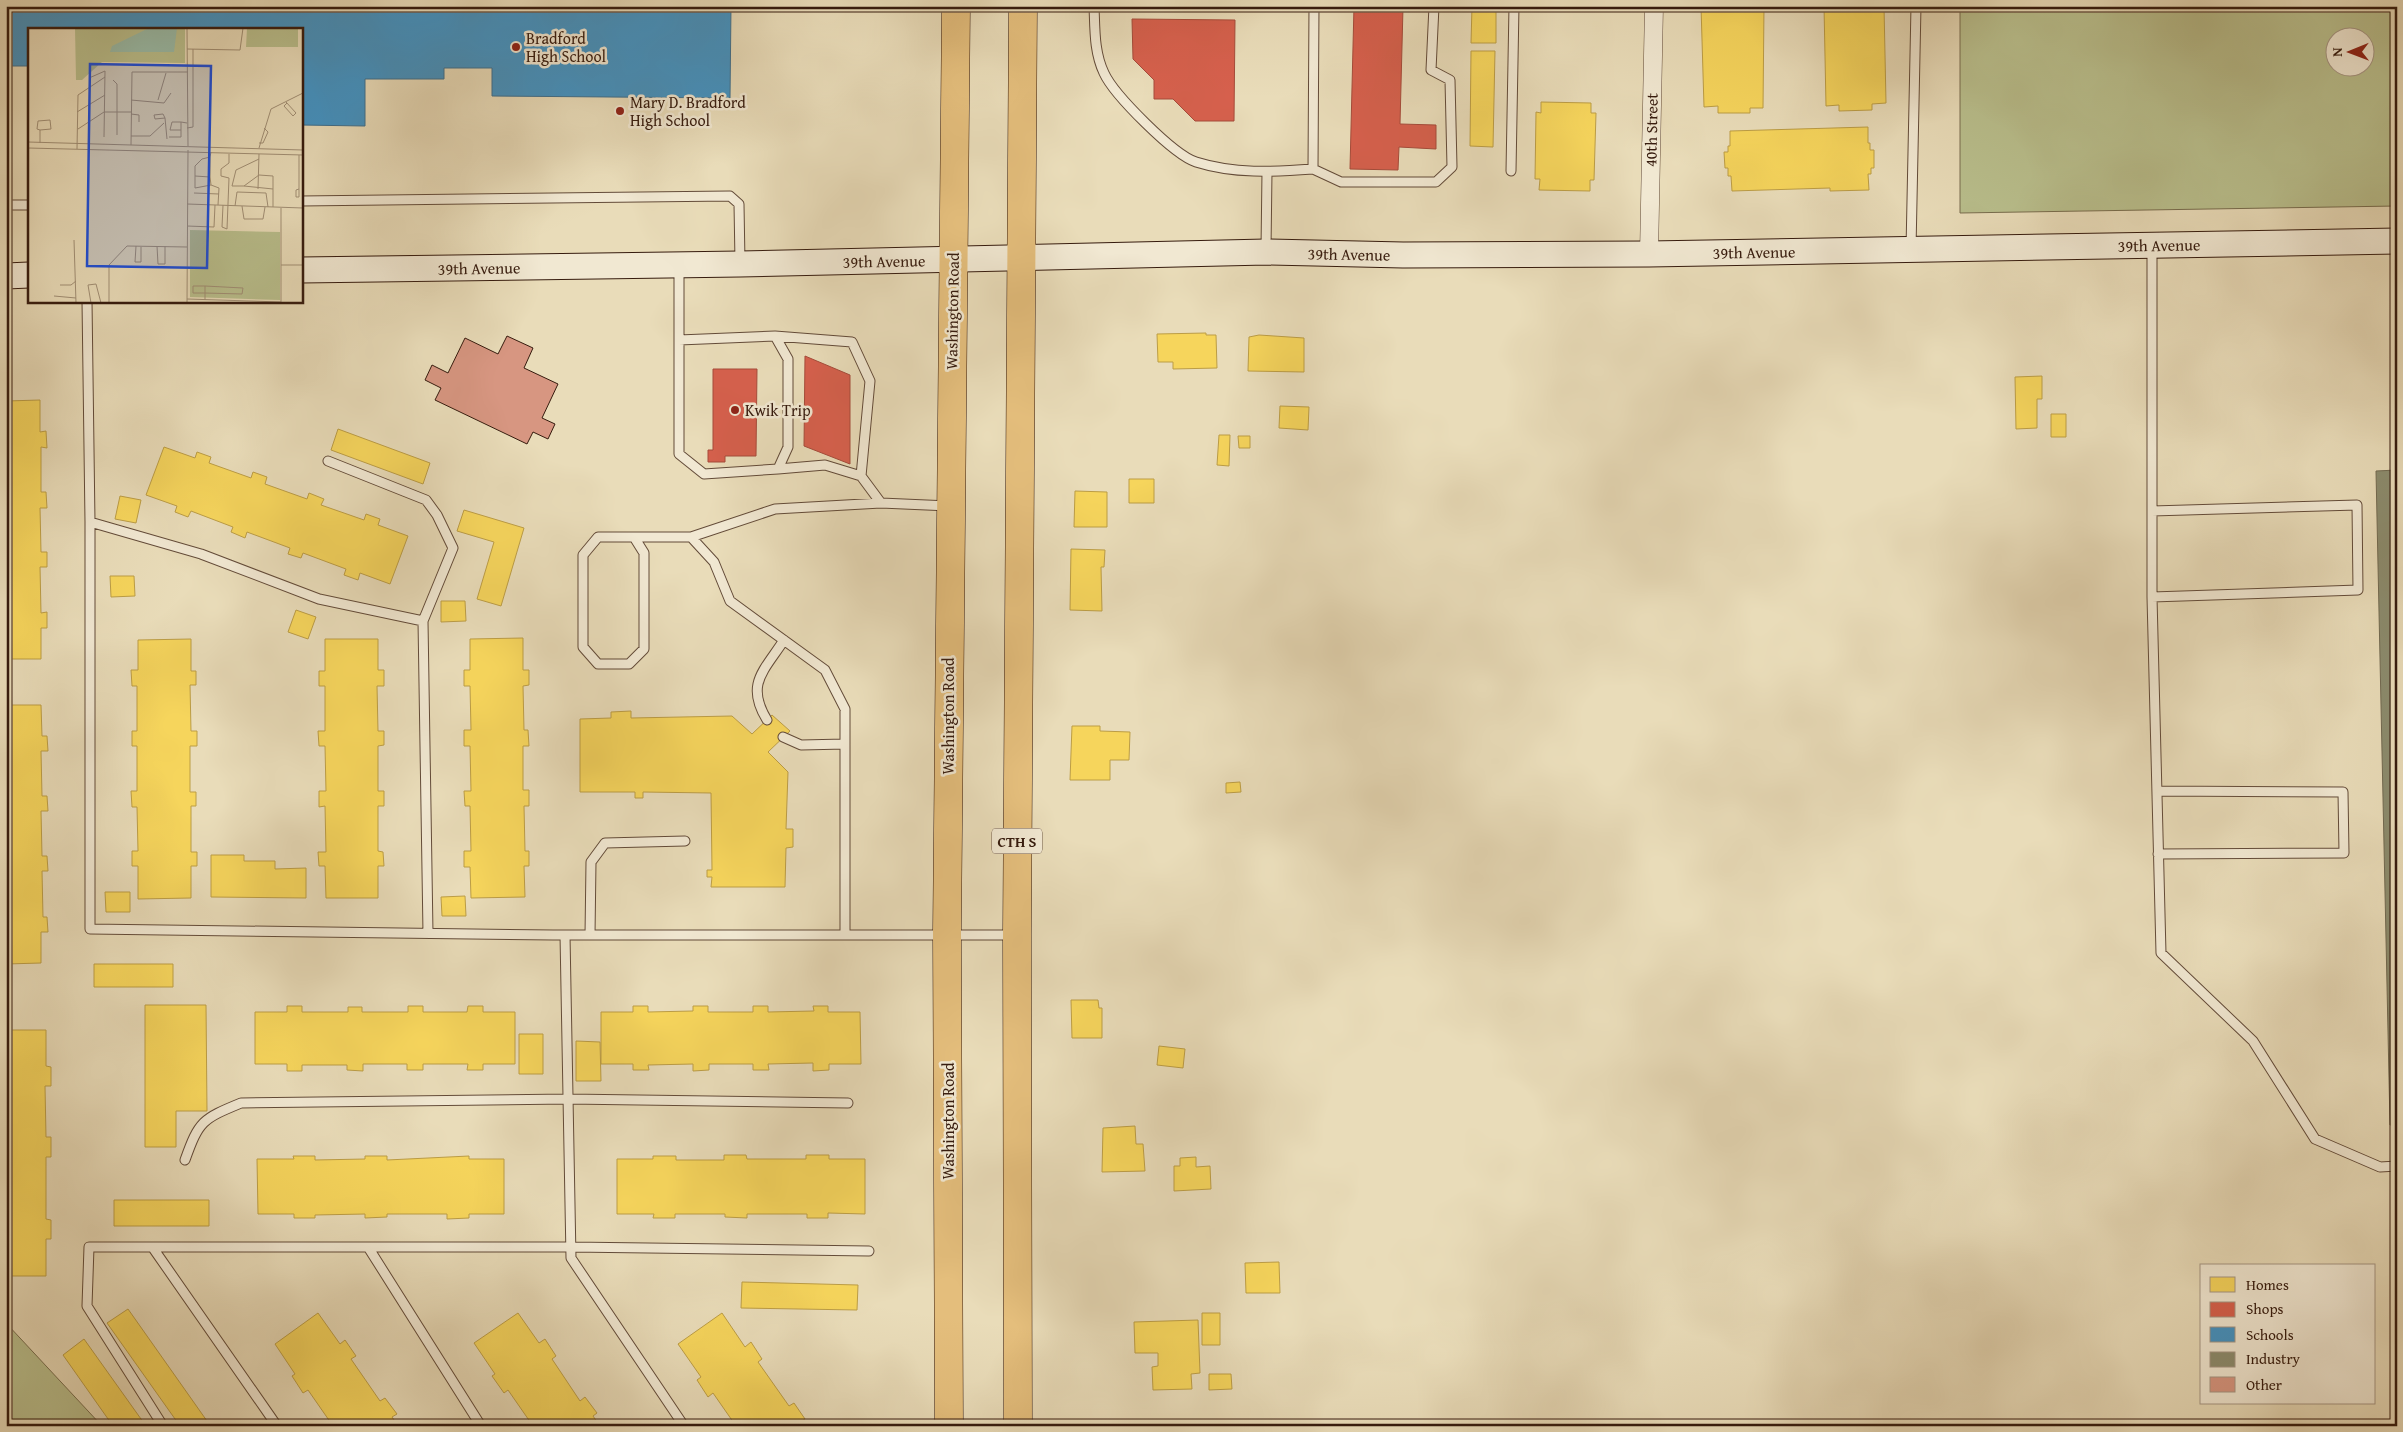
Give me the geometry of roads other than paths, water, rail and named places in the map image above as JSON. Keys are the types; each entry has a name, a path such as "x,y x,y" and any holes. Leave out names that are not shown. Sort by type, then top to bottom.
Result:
{"main road":[{"name":"Washington Road","path":"950,1426 947,934 952,259 956,6"},
{"path":"1020,256 1023,6"},
{"name":"39th Avenue","path":"302,270 740,264 1020,256 1266,252 1402,255 1649,254 2397,241"},
{"name":"CTH S","path":"1018,1426 1016,935 1020,256"},
{"path":"6,276 28,275"}],"street":[{"name":"40th Street","path":"1649,254 1654,6"}],"lane":[{"path":"1094,6 1096,47 1104,72 1114,90 1160,137 1194,161 1239,171 1267,172 1313,169 1341,182 1436,182 1452,167 1450,80 1431,70 1434,6"},
{"path":"1313,169 1314,6"},
{"path":"1511,171 1514,6"},
{"path":"1911,249 1916,6"},
{"path":"1266,252 1267,172"},
{"path":"302,201 730,196 738,204 740,264"},
{"path":"6,205 28,205"},
{"path":"2152,245 2152,597 2161,953 2253,1041 2315,1139 2380,1166 2397,1166"},
{"path":"680,265 679,454 704,474 825,465 861,476 881,503"},
{"path":"86,302 90,522 90,929 565,935 1016,935"},
{"path":"679,340 774,336 852,342 870,381 861,476"},
{"path":"774,336 788,359 788,447 778,469"},
{"path":"328,461 426,500 437,515 453,548 423,621 428,934"},
{"path":"634,537 644,553 644,649 629,664 598,664 583,647 583,555 598,537 634,537 692,537 775,509 881,503 950,506"},
{"path":"2152,511 2357,505 2358,590 2152,597"},
{"path":"90,522 201,554 319,599 423,621"},
{"path":"692,537 714,562 730,601 825,670 845,708 846,934"},
{"path":"767,720 758,706 756,695 758,679 784,640"},
{"path":"783,737 801,745 846,744"},
{"path":"2157,791 2343,792 2344,853 2158,854"},
{"path":"590,935 591,862 605,843 685,841"},
{"path":"565,935 571,1258 684,1426"},
{"path":"185,1160 194,1135 209,1116 241,1103 568,1099 848,1103"},
{"path":"162,1426 87,1306 89,1248 571,1247 869,1251"},
{"path":"153,1248 277,1426"},
{"path":"368,1248 481,1426"}],"place":[{"name":"Bradford High School","path":"516,47"},
{"name":"Mary D. Bradford High School","path":"620,111"},
{"name":"Kwik Trip","path":"735,410"}]}
